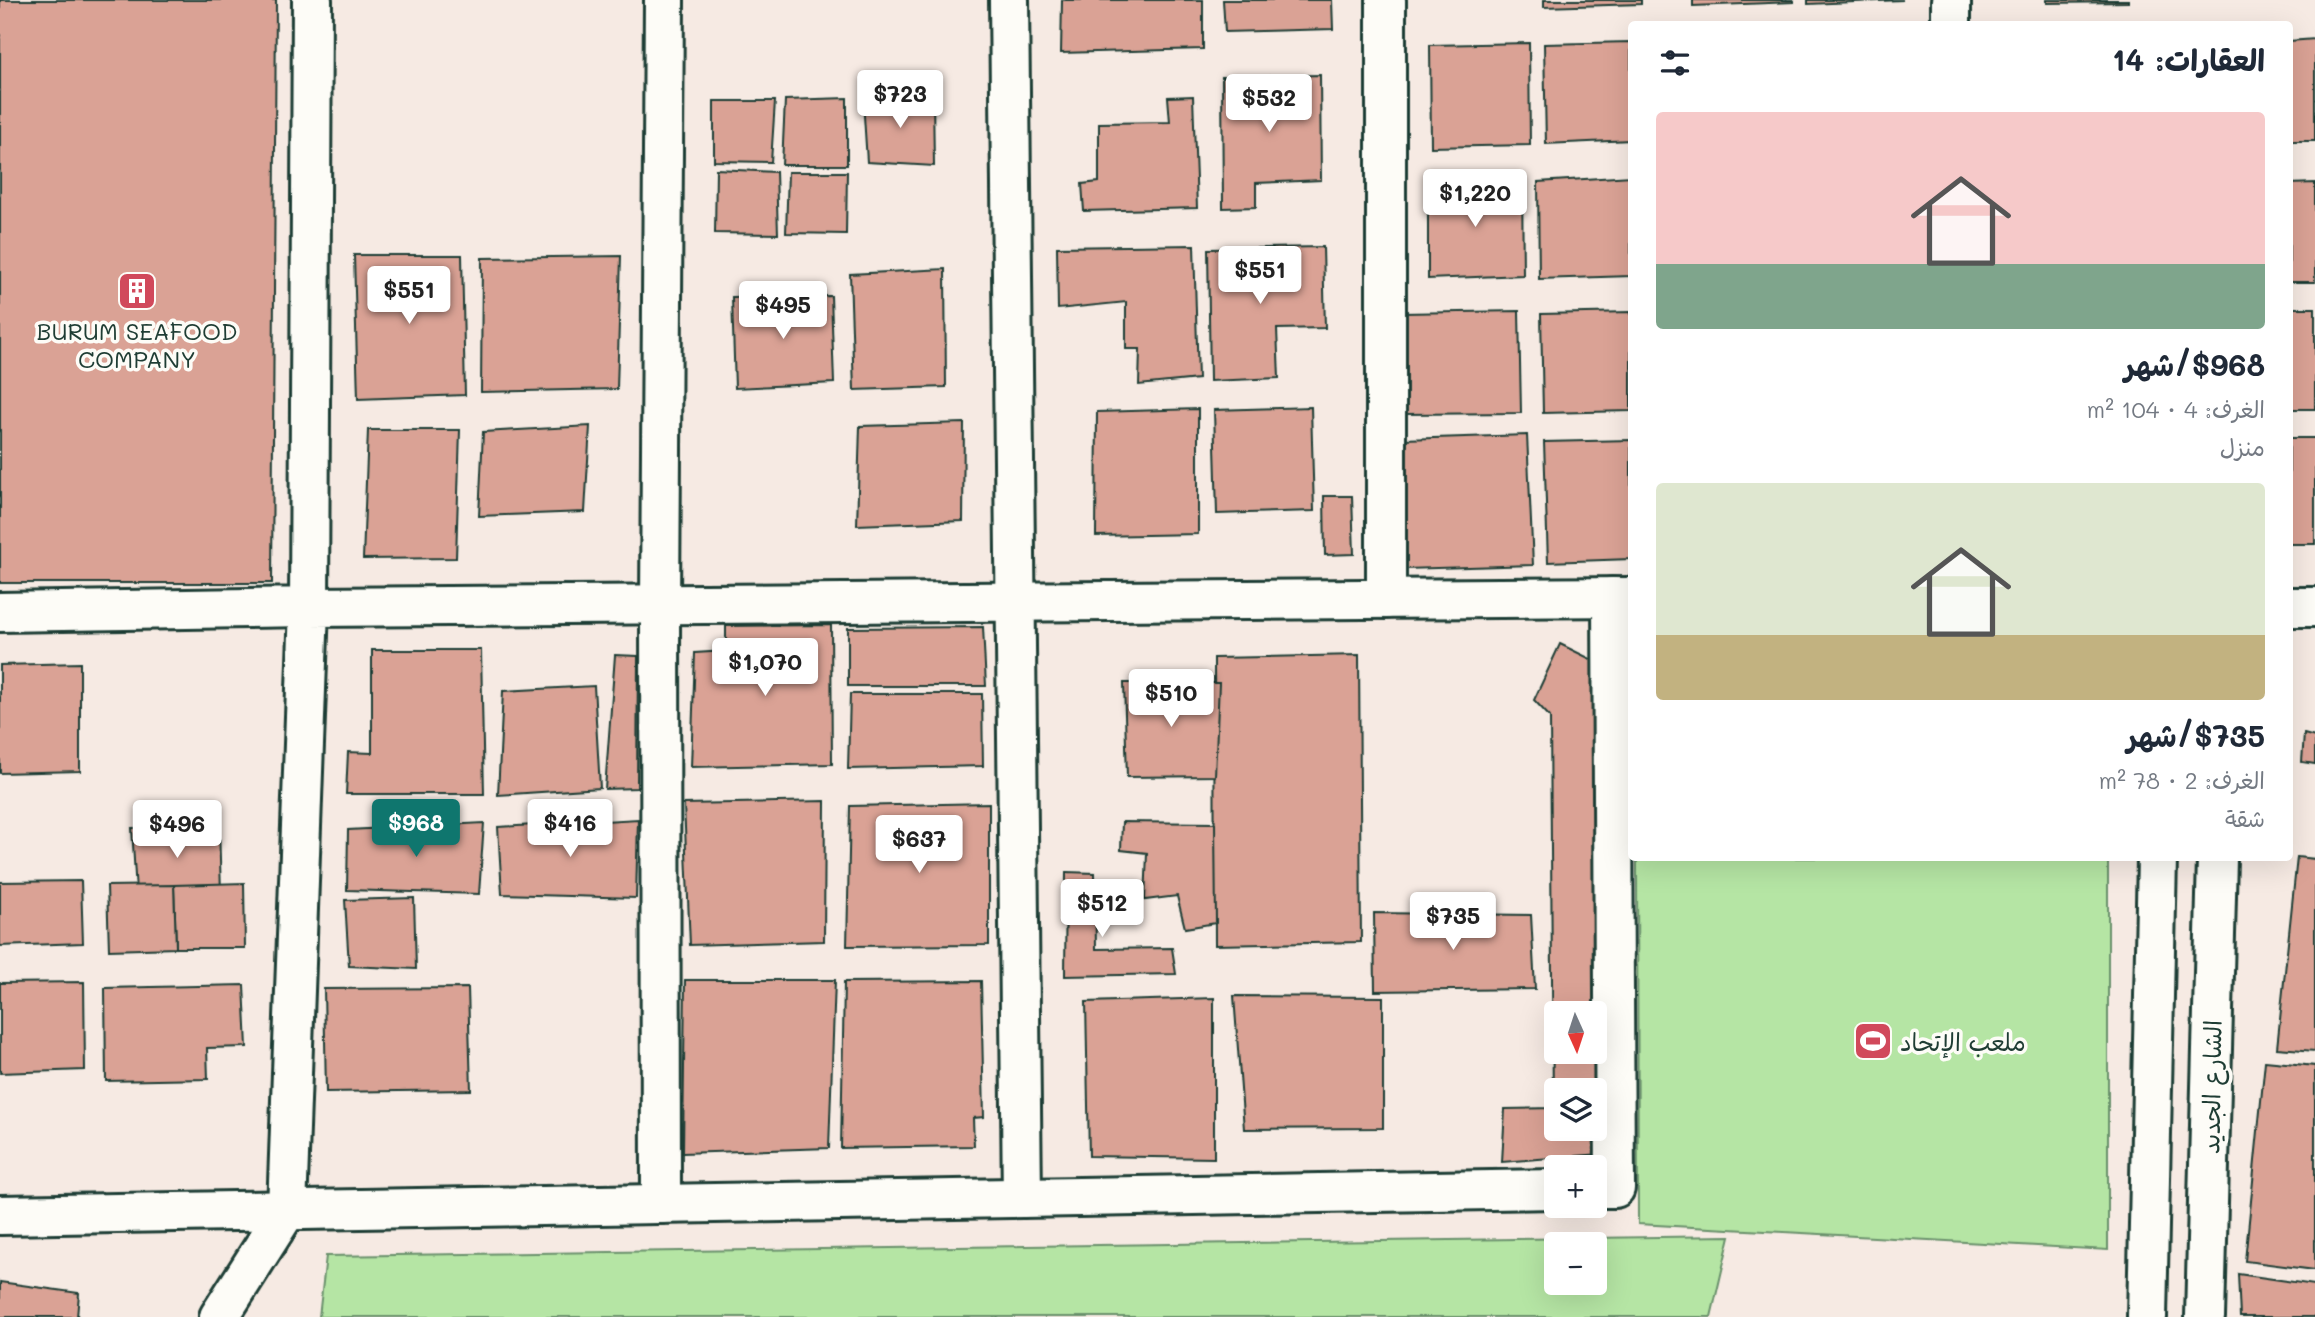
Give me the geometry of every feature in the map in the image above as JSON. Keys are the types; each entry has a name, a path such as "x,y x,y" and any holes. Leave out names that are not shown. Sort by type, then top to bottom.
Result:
{"street":[{"path":"219,1317 287,1210 309,607 312,0"},
{"path":"661,1204 660,603 664,0"},
{"path":"1009,0 1022,1198"},
{"path":"1386,0 1386,598"},
{"path":"1951,0 1951,21"},
{"path":"0,612 660,603 1621,597 1615,1188 1607,1188"},
{"path":"2293,607 2315,607"},
{"path":"2147,1317 2157,861"},
{"name":"الشارع الجديد","path":"2205,1317 2217,861"},
{"path":"0,1215 1544,1189"}],"green space":[{"name":"ملعب الإتحاد","path":"1637,861 2108,861 2108,1250 1638,1224"},
{"path":"1730,1236 1711,1317 319,1317 326,1256 1544,1239 1544,1295 1607,1295 1607,1238"}],"building":[{"name":"BURUM SEAFOOD COMPANY","path":"0,0 276,0 272,583 0,583"},
{"path":"1062,0 1203,0 1203,49 1061,53"},
{"path":"1223,0 1332,0 1333,29 1225,32"},
{"path":"1544,0 1641,0 1641,4 1544,7"},
{"path":"1693,0 1793,0 1793,2 1693,6"},
{"path":"1808,0 1903,0 1808,4"},
{"path":"2047,0 2128,0 2128,2 2047,3"},
{"path":"2315,39 2315,141 2293,141 2293,41"},
{"path":"1628,42 1628,140 1546,144 1544,44"},
{"path":"1529,43 1530,145 1431,147 1430,45"},
{"path":"1320,75 1321,180 1256,183 1256,207 1223,208 1222,77"},
{"path":"933,95 934,166 867,162 863,100"},
{"path":"1193,96 1197,208 1084,211 1082,184 1099,182 1099,123 1170,122 1168,97"},
{"path":"847,98 847,165 782,165 785,100"},
{"path":"714,101 775,101 771,162 714,161"},
{"path":"716,169 776,172 778,234 715,233"},
{"path":"788,172 847,172 846,234 786,233"},
{"path":"1628,176 1628,276 1539,279 1538,182"},
{"path":"1522,181 1523,275 1428,279 1428,182"},
{"path":"2315,183 2315,282 2293,282 2293,184"},
{"path":"1194,245 1198,379 1139,385 1140,349 1126,349 1126,302 1058,309 1057,247"},
{"path":"1323,247 1325,328 1277,329 1279,378 1210,381 1208,249"},
{"path":"354,255 462,255 465,395 358,399"},
{"path":"621,256 617,389 481,392 482,258"},
{"path":"945,269 946,387 854,390 850,274"},
{"path":"831,296 834,383 735,388 732,297"},
{"path":"2293,308 2315,308 2315,409 2293,409"},
{"path":"1519,311 1521,413 1403,414 1401,313"},
{"path":"1628,312 1628,411 1543,413 1541,314"},
{"path":"1311,407 1314,511 1217,514 1214,410"},
{"path":"1198,409 1198,534 1096,536 1097,412"},
{"path":"964,423 963,521 857,525 860,426"},
{"path":"590,426 585,512 479,516 483,432"},
{"path":"368,430 460,430 456,558 363,559"},
{"path":"1527,435 1533,565 1405,569 1403,439"},
{"path":"2293,438 2315,438 2315,544 2293,544"},
{"path":"1628,440 1628,559 1548,562 1544,442"},
{"path":"1324,496 1352,496 1354,554 1325,555"},
{"path":"831,625 832,764 691,767 695,653 726,651 726,626"},
{"path":"983,627 986,686 848,686 848,628"},
{"path":"1560,644 1601,664 1601,1001 1552,1001 1550,717 1534,700"},
{"path":"372,650 481,650 484,794 346,794 348,752 372,753"},
{"path":"615,655 638,656 637,788 605,789"},
{"path":"1359,655 1361,942 1215,945 1214,658"},
{"path":"80,663 80,771 0,773 0,665"},
{"path":"1124,683 1219,683 1215,776 1127,777"},
{"path":"594,686 600,788 498,795 503,691"},
{"path":"850,694 982,694 983,766 848,769"},
{"path":"2304,734 2315,737 2315,764 2302,762"},
{"path":"825,801 824,941 690,945 684,804"},
{"path":"989,803 989,945 847,946 850,806"},
{"path":"638,819 636,898 502,894 498,827"},
{"path":"1122,822 1215,823 1216,923 1185,928 1177,896 1145,900 1147,853 1121,850"},
{"path":"484,823 479,894 347,890 348,830"},
{"path":"219,827 221,893 136,892 132,828"},
{"path":"2297,857 2315,859 2315,1051 2277,1048"},
{"path":"1066,872 1095,873 1096,949 1172,948 1176,974 1065,976"},
{"path":"81,881 83,943 0,946 0,882"},
{"path":"244,883 245,948 176,948 174,885"},
{"path":"174,885 176,948 109,950 107,886"},
{"path":"414,898 416,969 349,966 345,900"},
{"path":"1374,913 1531,915 1535,989 1375,991"},
{"path":"685,980 835,980 829,1148 683,1153"},
{"path":"981,981 984,1117 973,1118 974,1146 841,1148 844,982"},
{"path":"84,982 85,1070 0,1073 0,983"},
{"path":"244,985 247,1047 207,1048 208,1079 106,1081 105,988"},
{"path":"468,988 471,1090 326,1092 324,989"},
{"path":"1234,996 1383,997 1383,1128 1244,1129"},
{"path":"1214,998 1214,1158 1089,1156 1086,1002"},
{"path":"2265,1061 2315,1066 2315,1270 2245,1261"},
{"path":"1553,1064 1601,1064 1601,1078 1553,1078"},
{"path":"1544,1108 1544,1141 1601,1141 1601,1154 1544,1155 1544,1159 1502,1162 1505,1109"},
{"path":"2238,1274 2315,1285 2315,1317 2240,1317"},
{"path":"0,1282 79,1293 77,1317 0,1317"}],"place":[{"name":"BURUM SEAFOOD COMPANY","path":"137,291"},
{"name":"ملعب الإتحاد","path":"1873,1041"}]}
